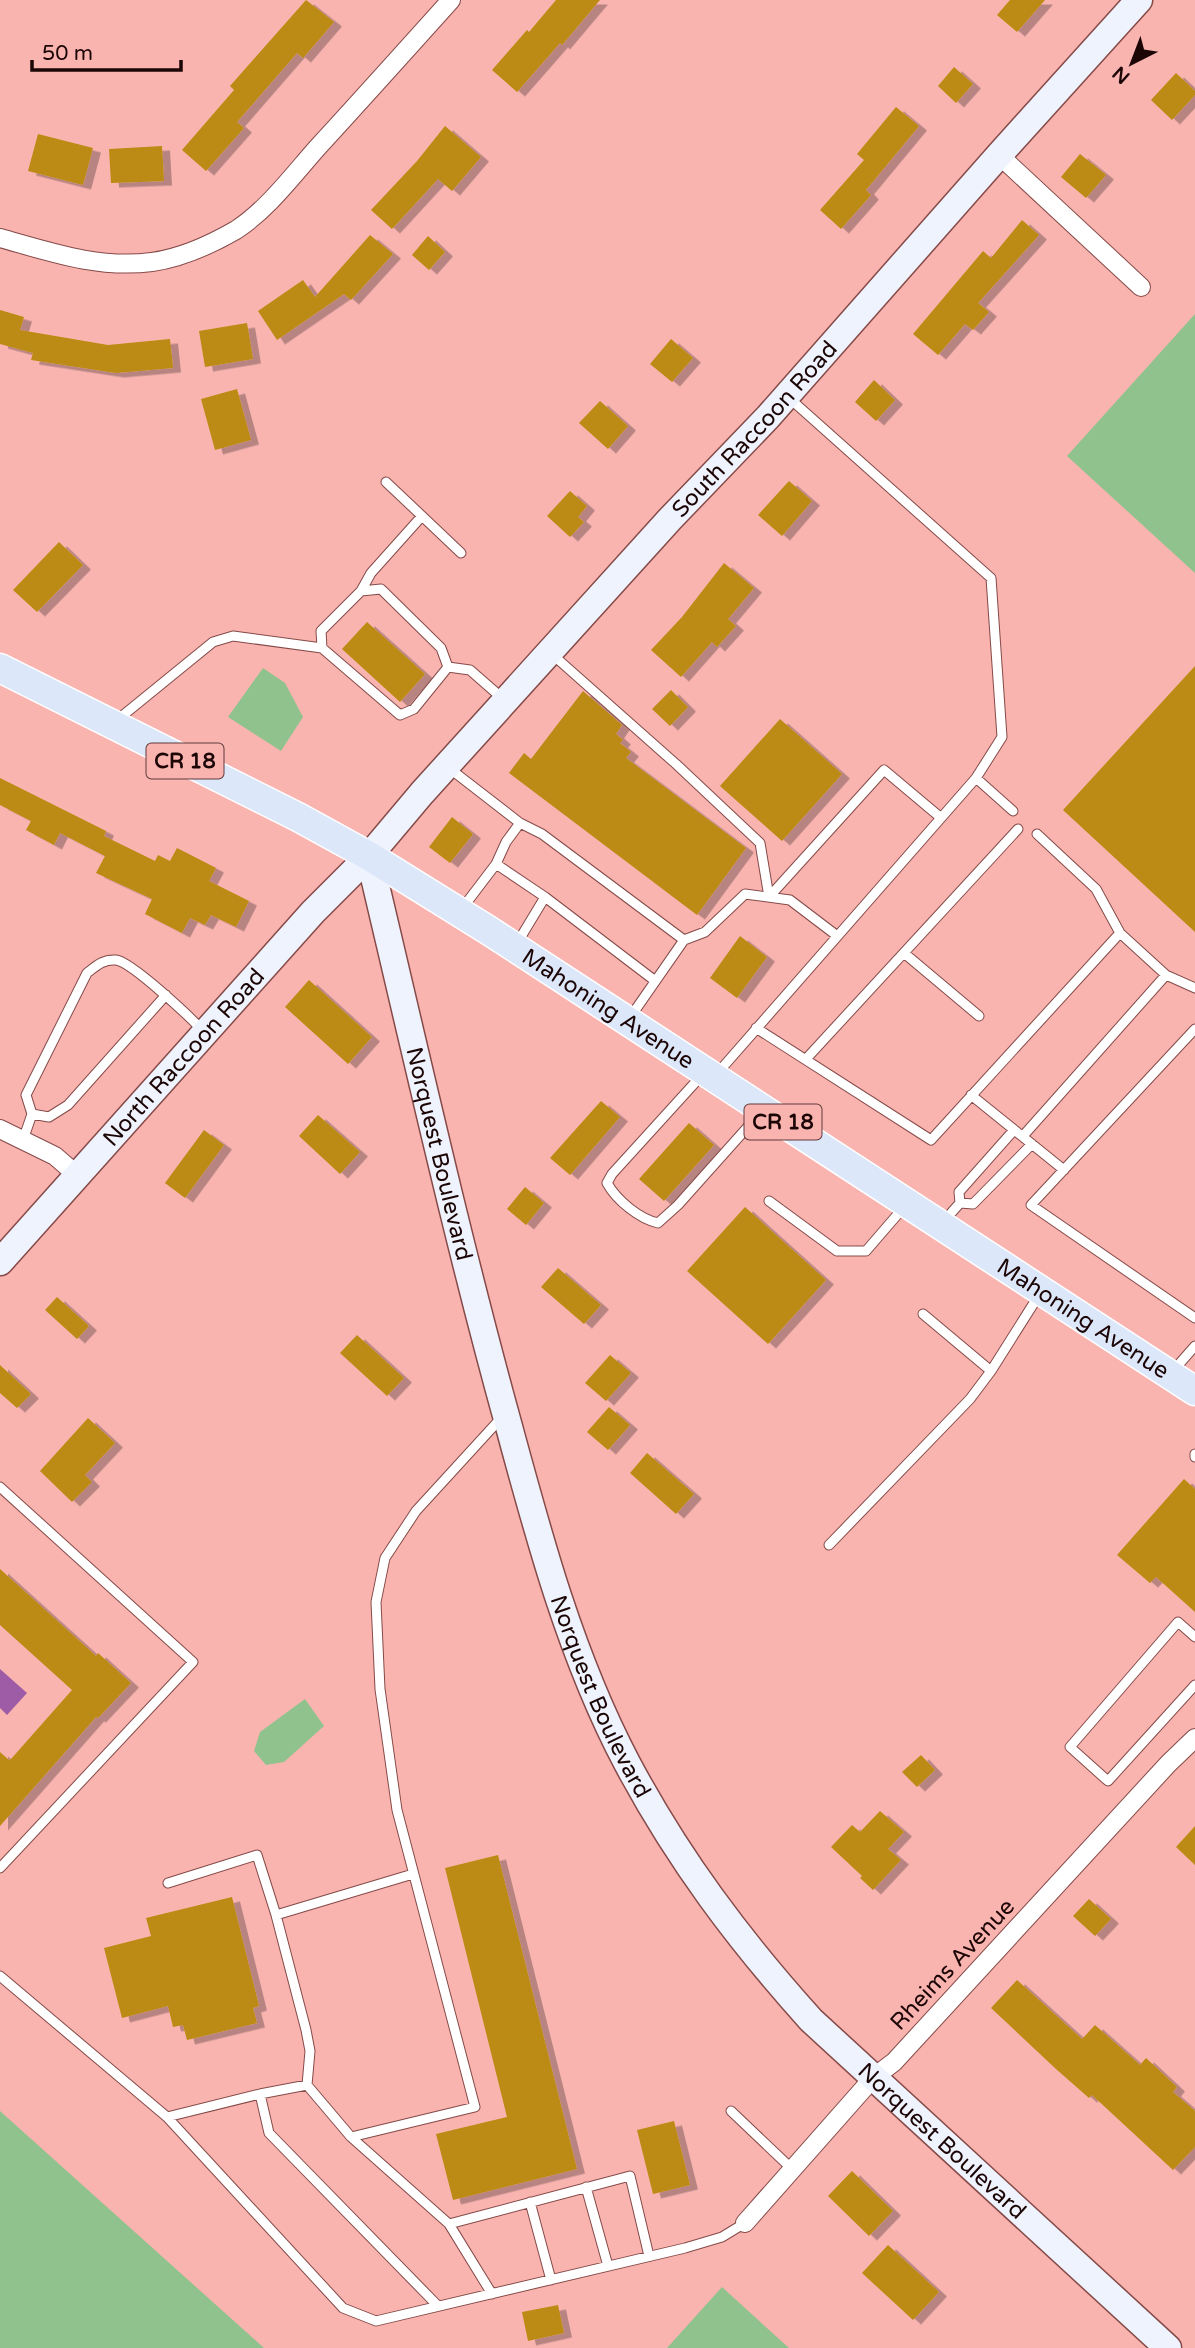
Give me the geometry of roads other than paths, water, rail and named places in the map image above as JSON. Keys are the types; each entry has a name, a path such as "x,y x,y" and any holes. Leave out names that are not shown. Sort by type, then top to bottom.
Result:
{"main road":[{"name":"Mahoning Avenue","path":"0,668 298,817 369,856 515,947 1195,1391"}],"street":[{"path":"0,238 62,256 104,263 150,262 181,255 237,229 272,197 451,0"},
{"name":"South Raccoon Road","path":"369,856 446,766 670,519 787,396 1139,0"},
{"path":"999,155 1141,287"},
{"name":"North Raccoon Road","path":"4,1252 78,1176 313,912 369,856"},
{"name":"Norquest Boulevard","path":"369,856 505,1413 536,1526 594,1693 626,1761 710,1899 758,1962 811,2020 1168,2348"},
{"path":"0,1129 55,1156 78,1176"},
{"name":"Rheims Avenue","path":"745,2223 873,2078 894,2062 1195,1738"}],"lane":[{"path":"764,1110 678,1205 658,1223 646,1221 612,1191 607,1183 612,1174 756,1028 976,778 1002,737 990,578 787,396"},
{"path":"386,482 461,553"},
{"path":"322,648 321,631 361,591 371,573 422,516"},
{"path":"361,591 381,589 441,648 449,667"},
{"path":"112,724 213,642 233,636 322,648 400,715 414,709 449,667"},
{"path":"550,652 760,843 769,897"},
{"path":"449,667 470,670 505,701"},
{"path":"446,766 520,823 541,834 684,940"},
{"path":"769,897 884,770 940,817"},
{"path":"976,778 1013,811"},
{"path":"460,912 496,864 506,842 520,823"},
{"path":"806,1059 1018,828"},
{"path":"1037,834 1096,889 1120,933 1166,975 1195,988"},
{"path":"496,864 545,897 654,981"},
{"path":"628,1021 684,940 705,932 745,894 790,900 836,935"},
{"path":"515,947 545,897"},
{"path":"756,1028 931,1140 1120,933"},
{"path":"904,953 979,1016"},
{"path":"23,1140 32,1114 26,1095 87,973 103,961 119,960 166,995 205,1033"},
{"path":"1023,1136 1166,975"},
{"path":"32,1114 49,1116 68,1105 166,995"},
{"path":"1195,1028 1031,1205 1195,1318"},
{"path":"971,1095 1064,1170"},
{"path":"941,1225 960,1203 959,1192 1014,1130"},
{"path":"960,1203 973,1204 1031,1144"},
{"path":"769,1201 837,1251 866,1251 908,1203"},
{"path":"829,1545 970,1399 991,1371 1041,1290"},
{"path":"923,1314 991,1371"},
{"path":"1170,1374 1195,1346"},
{"path":"351,2137 475,2106 397,1810 380,1689 376,1602 384,1558 416,1511 505,1413"},
{"path":"0,1487 193,1662 0,1867"},
{"path":"1195,1637 1178,1622 1070,1747 1108,1781 1195,1685"},
{"path":"168,1883 257,1855 276,1915 306,2030 310,2052 307,2085 351,2137 449,2224 492,2294"},
{"path":"276,1915 413,1874"},
{"path":"0,1976 167,2117 343,2308 376,2321 722,2237 745,2223"},
{"path":"167,2117 307,2085"},
{"path":"260,2094 269,2133 438,2306"},
{"path":"732,2111 792,2169"},
{"path":"449,2224 630,2176 649,2256"},
{"path":"586,2187 608,2266"},
{"path":"530,2202 551,2280"}]}
